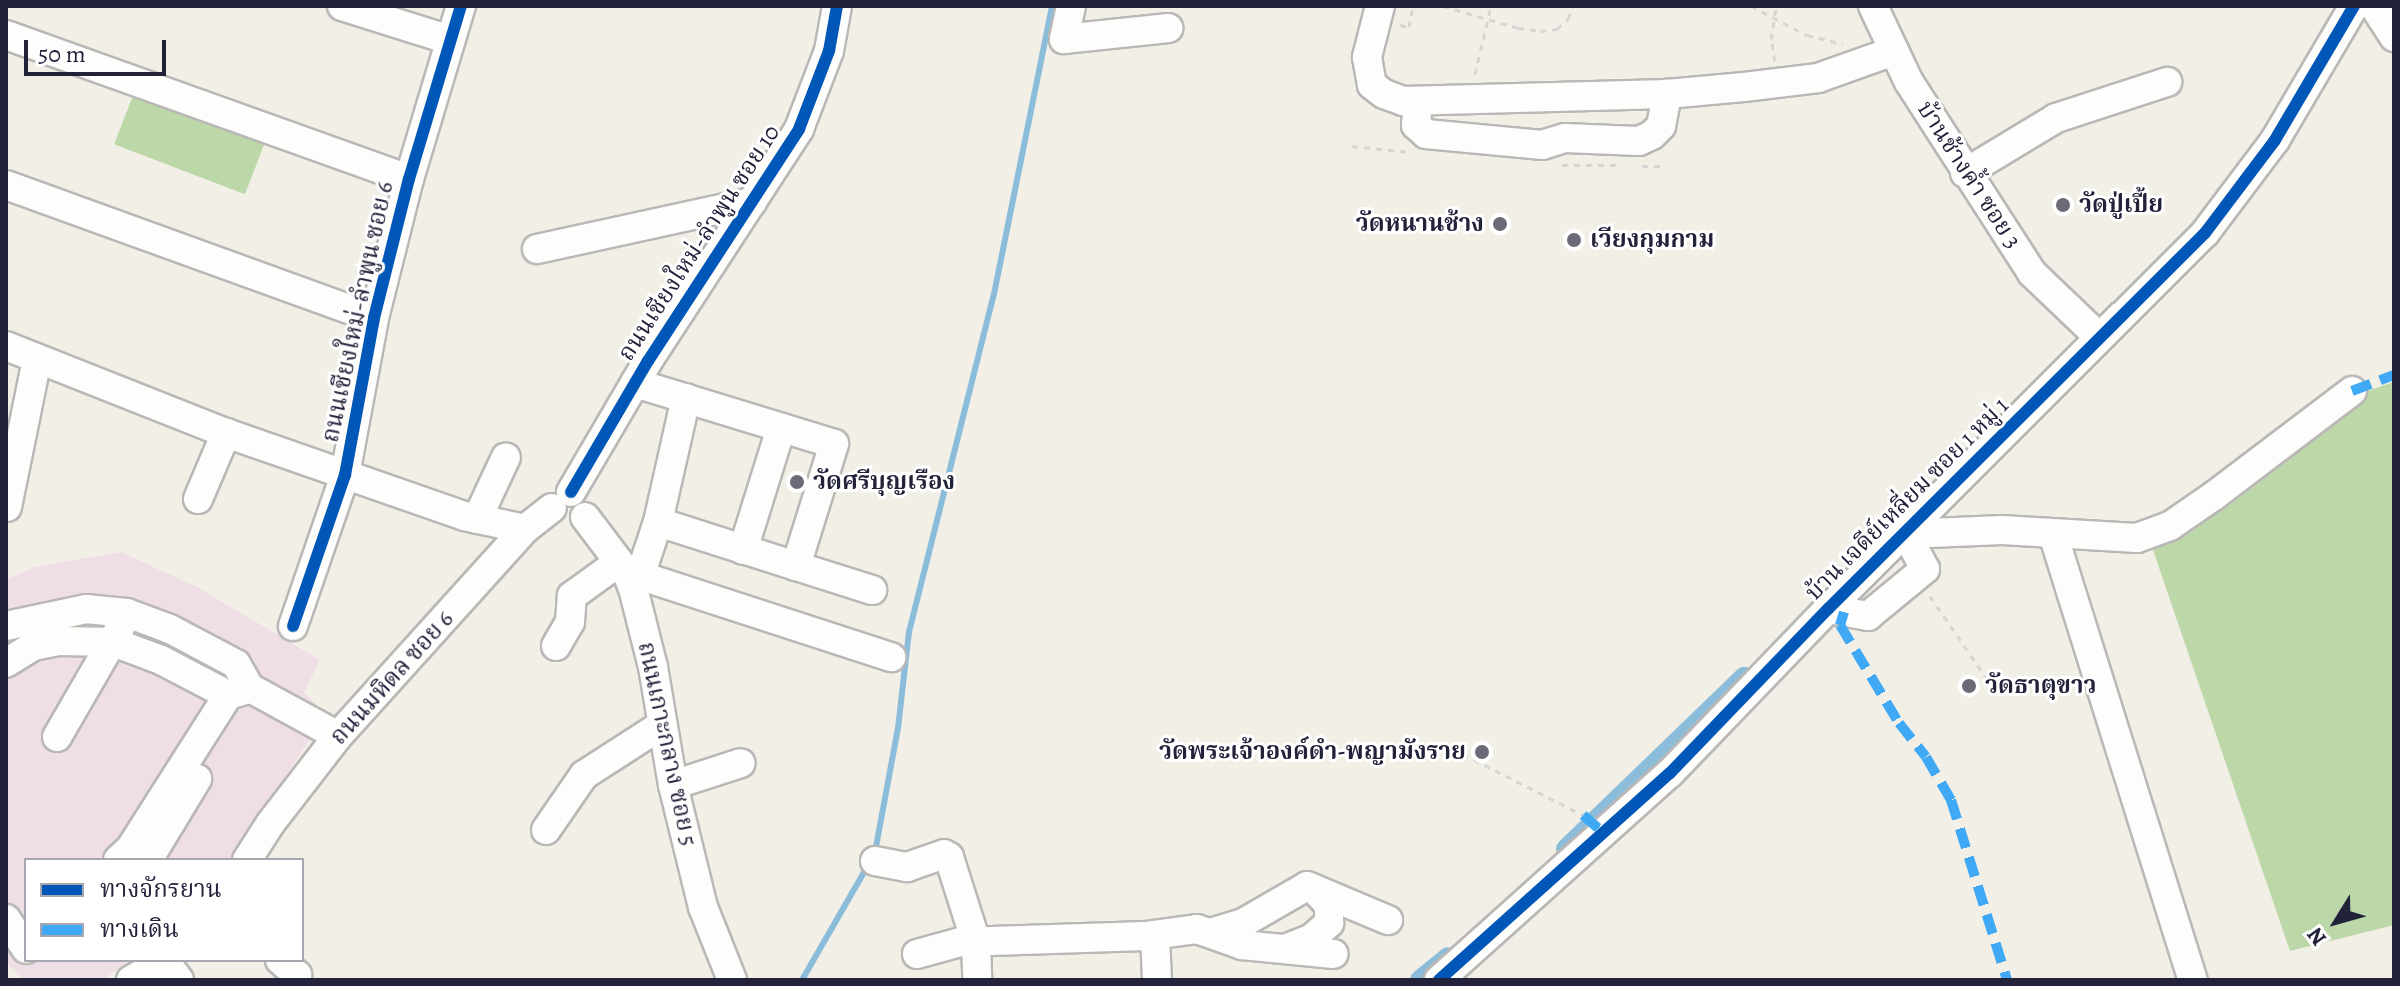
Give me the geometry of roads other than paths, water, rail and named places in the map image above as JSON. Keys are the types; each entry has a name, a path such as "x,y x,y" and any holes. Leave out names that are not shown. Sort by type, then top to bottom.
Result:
{"street":[{"path":"342,6 450,40"},
{"name":"ถนนเชียงใหม่-ลำพูน ซอย 6","path":"293,626 345,475 374,318 409,179 461,6"},
{"name":"ถนนเชียงใหม่-ลำพูน ซอย 10","path":"562,500 799,129 829,51 837,6"},
{"path":"1071,6 1064,39 1168,28"},
{"path":"1380,6 1367,57 1372,85 1384,94 1418,101 1667,94 1785,82 1818,78 1894,51"},
{"name":"บ้านช้างค้ำ ซอย 3","path":"1873,6 1894,51 1965,173 2032,273 2094,333"},
{"name":"บ้าน เจดีย์เหลี่ยม ซอย 1 หมู่ 1","path":"1439,980 1670,773 1828,609 1906,534 2094,333 2205,233 2275,140 2354,6"},
{"path":"2374,6 2394,37"},
{"path":"6,35 409,179"},
{"path":"1965,173 2056,118 2167,82"},
{"path":"1418,101 1416,125 1426,134 1542,145 1565,138 1639,141 1661,126 1667,94"},
{"path":"6,185 374,318"},
{"path":"537,249 752,202"},
{"path":"6,346 226,433 345,475 477,519 525,529"},
{"path":"7,507 37,359"},
{"path":"635,383 834,444 796,566"},
{"path":"1828,609 1868,616 1925,569 1906,534 2002,530 2137,538 2170,526 2352,391"},
{"path":"556,646 570,622 572,596 629,569 658,522 686,398"},
{"path":"743,550 781,428"},
{"path":"198,499 226,433"},
{"path":"477,519 506,457"},
{"name":"ถนนเกาะกลาง ซอย 5","path":"562,500 586,504 585,517 629,569 653,667 660,726 703,907 732,980"},
{"name":"ถนนมหิดล ซอย 6","path":"248,858 338,736 525,529 562,500"},
{"path":"658,522 872,590"},
{"path":"2053,534 2193,980"},
{"path":"629,569 891,657"},
{"path":"6,626 86,609 127,613 170,629 236,664 239,692 149,858"},
{"path":"57,737 127,613"},
{"path":"6,663 33,646 58,641 113,642 239,692 338,736"},
{"path":"120,858 130,849 239,692"},
{"path":"546,830 584,775 660,726"},
{"path":"673,785 741,763"},
{"path":"875,861 907,867 947,855 976,942 977,980"},
{"path":"1214,932 1243,923 1307,886 1388,920"},
{"path":"1284,950 1312,938 1329,923 1329,905 1314,889"},
{"path":"917,954 961,942 1155,936 1197,929 1214,932 1242,945 1334,954"},
{"path":"1155,936 1157,980"},
{"path":"131,980 162,962"},
{"path":"166,962 179,980"}],"waterway":[{"path":"875,852 898,728 909,632 994,294 1052,6"},
{"path":"1566,849 1744,677"},
{"path":"802,980 868,865"},
{"path":"1420,980 1448,957"}],"place":[{"name":"วัดปู่เปี้ย","path":"2063,205"},
{"name":"วัดหนานช้าง","path":"1500,224"},
{"name":"เวียงกุมกาม","path":"1574,240"},
{"name":"วัดศรีบุญเรือง","path":"797,482"},
{"name":"วัดธาตุขาว","path":"1969,686"},
{"name":"วัดพระเจ้าองค์ดำ-พญามังราย","path":"1482,752"}]}
